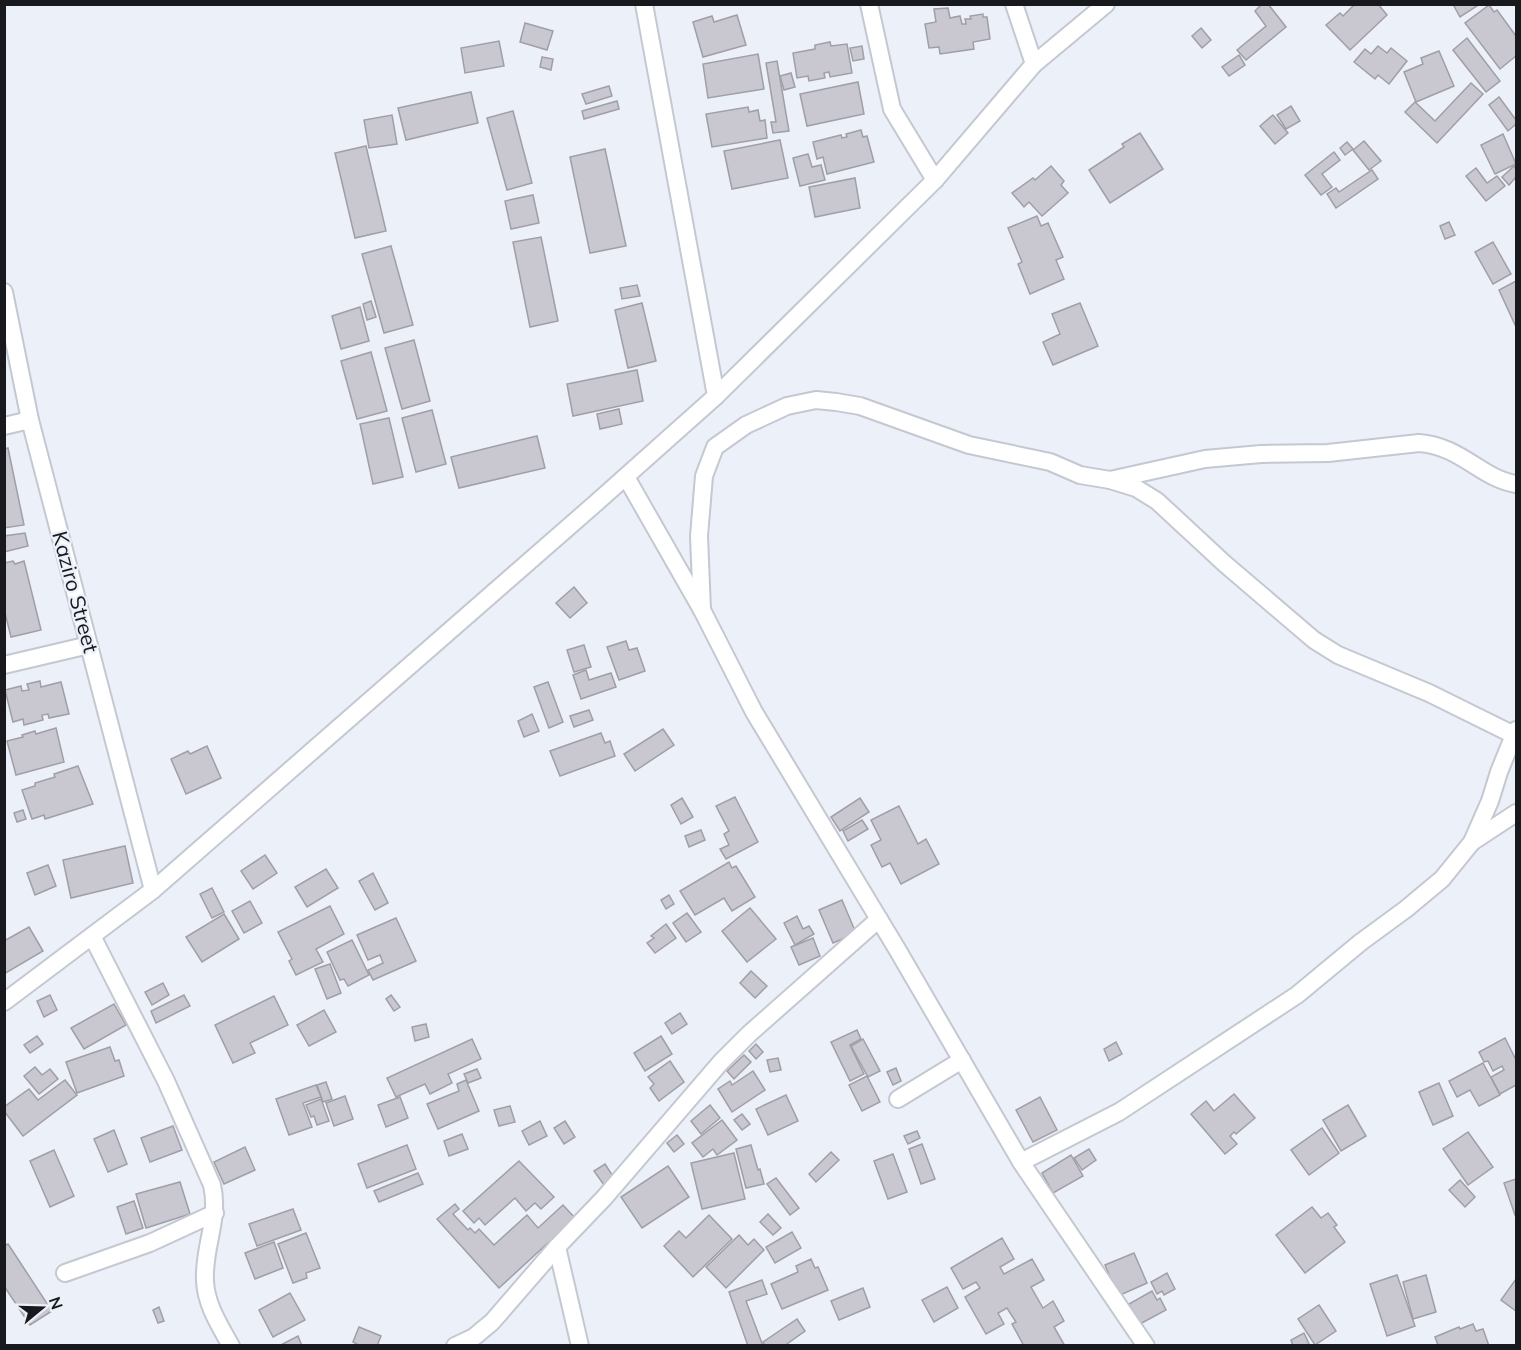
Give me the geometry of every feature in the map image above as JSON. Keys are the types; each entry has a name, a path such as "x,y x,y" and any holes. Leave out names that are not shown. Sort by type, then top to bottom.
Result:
{"street":[{"path":"644,4 716,396"},
{"path":"869,4 892,109 935,180"},
{"path":"1014,4 1034,64"},
{"path":"4,1002 153,890 716,396 935,180 1034,64 1106,4"},
{"name":"Kaziro Street","path":"4,292 30,420 153,890"},
{"path":"702,610 699,536 704,476 715,447 747,425 787,406 816,400 860,406 969,445 1050,462 1080,475 1110,480 1136,488 1157,501 1225,564 1314,640 1338,655 1516,733 1472,842 1442,879 1298,995 1119,1112 1021,1162"},
{"path":"4,426 30,420"},
{"path":"1110,480 1205,459 1261,454 1328,453 1419,443 1433,444 1453,451 1490,473 1516,484"},
{"path":"626,477 702,610 754,712 963,1060 1021,1162 1146,1346"},
{"path":"4,666 89,645"},
{"path":"1472,842 1516,813"},
{"path":"456,1346 474,1337 492,1322 557,1247 604,1198 721,1062 749,1034 879,919"},
{"path":"92,936 166,1081 212,1185 215,1212 206,1257 205,1283 209,1302 231,1346"},
{"path":"898,1099 963,1060"},
{"path":"65,1273 150,1243 215,1212"},
{"path":"557,1247 580,1346"}],"building":[{"path":"1262,4 1268,4 1286,27 1246,60 1237,50 1266,26 1255,11"},
{"path":"1355,4 1378,4 1387,15 1350,50 1326,25 1340,13 1343,16"},
{"path":"1480,4 1460,17 1454,6"},
{"path":"1489,5 1494,12 1497,10 1516,36 1516,56 1500,69 1465,23"},
{"path":"948,8 950,18 960,16 962,24 966,24 965,19 971,19 970,16 983,14 983,17 987,17 990,39 973,42 974,49 940,54 939,47 929,48 925,24 936,22 934,9"},
{"path":"737,15 746,45 703,57 693,22 712,16 714,22"},
{"path":"525,23 553,31 547,50 520,42"},
{"path":"1201,28 1211,40 1202,48 1192,36"},
{"path":"1467,38 1500,81 1486,92 1453,50"},
{"path":"499,41 504,66 465,73 461,48"},
{"path":"830,42 831,46 847,44 852,73 830,77 829,72 824,73 825,78 809,81 808,76 797,78 793,53 815,49 815,45"},
{"path":"862,46 864,59 853,61 850,48"},
{"path":"1378,46 1387,53 1391,48 1407,61 1389,84 1378,75 1375,79 1354,62 1365,49 1371,54"},
{"path":"1439,51 1454,86 1416,102 1404,72 1423,64 1421,58"},
{"path":"758,54 764,89 708,98 703,64"},
{"path":"1239,55 1245,65 1229,76 1222,67"},
{"path":"542,57 553,59 551,70 540,67"},
{"path":"777,61 789,131 773,133 771,122 776,122 766,63"},
{"path":"791,73 795,87 784,90 780,76"},
{"path":"858,82 864,114 807,126 800,94"},
{"path":"1471,83 1483,94 1437,143 1405,112 1415,102 1435,121"},
{"path":"609,86 612,96 586,104 582,94"},
{"path":"471,92 478,123 406,140 398,108"},
{"path":"1499,97 1516,120 1516,124 1508,131 1489,105"},
{"path":"617,101 619,109 584,119 582,111"},
{"path":"1291,106 1300,121 1286,129 1277,115"},
{"path":"748,107 749,112 758,110 760,121 765,120 767,138 712,147 706,114"},
{"path":"513,111 532,183 507,190 487,118"},
{"path":"392,115 397,144 369,148 364,120"},
{"path":"1273,115 1288,133 1275,144 1260,126"},
{"path":"861,130 863,137 867,136 874,162 827,174 823,157 817,159 813,142 841,135 842,138 847,137 846,134"},
{"path":"1140,133 1163,169 1110,203 1089,170 1124,147 1122,144"},
{"path":"1503,134 1516,164 1495,174 1481,145"},
{"path":"780,140 788,178 732,189 724,151"},
{"path":"1364,141 1381,161 1369,170 1353,150"},
{"path":"1347,142 1353,149 1345,155 1340,148"},
{"path":"366,146 386,231 355,238 335,153"},
{"path":"605,149 626,246 590,253 570,157"},
{"path":"1334,152 1340,160 1322,174 1332,187 1321,195 1305,175"},
{"path":"808,154 812,167 821,165 825,180 800,186 793,158"},
{"path":"1051,166 1064,181 1061,185 1068,193 1042,216 1029,202 1024,207 1012,193 1033,178 1035,180"},
{"path":"1514,166 1516,177 1509,185 1502,177"},
{"path":"1476,168 1487,183 1497,176 1505,186 1486,201 1466,176"},
{"path":"1372,170 1378,179 1336,208 1327,194 1336,188 1339,192"},
{"path":"855,178 860,208 815,217 809,187"},
{"path":"533,195 539,223 511,229 505,201"},
{"path":"1037,216 1041,226 1048,223 1063,257 1056,260 1064,279 1030,294 1018,264 1022,262 1008,228"},
{"path":"1449,222 1455,235 1445,239 1440,226"},
{"path":"541,237 558,321 530,327 513,242"},
{"path":"1493,242 1511,274 1493,284 1475,252"},
{"path":"391,246 413,325 384,333 362,254"},
{"path":"1516,281 1516,327 1499,290"},
{"path":"637,285 640,296 622,299 620,288"},
{"path":"371,301 376,317 367,320 363,304"},
{"path":"642,303 656,361 628,368 615,310"},
{"path":"1080,303 1098,346 1053,365 1043,342 1060,334 1052,314"},
{"path":"360,307 369,341 341,349 332,316"},
{"path":"414,340 430,401 402,409 385,348"},
{"path":"371,352 387,411 357,419 341,361"},
{"path":"637,370 643,401 573,416 567,384"},
{"path":"619,409 622,424 600,429 597,414"},
{"path":"432,410 446,464 416,472 402,418"},
{"path":"389,418 403,477 373,484 360,424"},
{"path":"537,436 545,468 459,488 451,457"},
{"path":"8,448 24,525 4,528 4,449"},
{"path":"25,533 28,546 4,552 4,536"},
{"path":"13,561 15,564 24,561 41,630 11,637 4,609 4,563"},
{"path":"574,587 587,603 570,618 556,603"},
{"path":"626,641 629,650 637,648 645,671 619,680 607,647"},
{"path":"584,645 591,667 574,672 567,650"},
{"path":"586,670 589,680 611,673 616,687 581,699 573,675"},
{"path":"40,681 41,687 61,682 69,714 49,718 48,714 42,715 43,720 24,725 23,719 13,722 5,690 21,686 22,691 29,690 27,684"},
{"path":"548,682 563,722 549,728 534,687"},
{"path":"589,710 593,720 574,727 570,716"},
{"path":"532,714 539,731 524,737 518,721"},
{"path":"56,728 64,762 16,775 7,741 35,731 36,734"},
{"path":"663,729 674,745 635,771 624,754"},
{"path":"601,733 605,743 610,741 615,756 560,776 550,751"},
{"path":"207,746 221,778 186,794 171,759"},
{"path":"78,766 93,804 45,819 44,815 32,819 22,790 55,777 54,774"},
{"path":"735,797 758,842 726,859 720,849 729,845 724,834 729,831 716,806"},
{"path":"682,798 693,817 681,824 671,805"},
{"path":"860,798 869,812 840,831 831,817"},
{"path":"899,806 918,844 926,839 939,864 901,884 890,863 882,867 871,845 881,840 871,820"},
{"path":"23,810 26,819 17,822 14,813"},
{"path":"862,820 868,829 848,841 843,831"},
{"path":"701,830 705,840 689,847 685,836"},
{"path":"125,846 133,883 71,898 63,860"},
{"path":"265,855 277,873 253,889 241,871"},
{"path":"729,862 732,868 736,866 755,897 732,911 724,898 695,915 680,891"},
{"path":"48,865 56,886 35,895 27,873"},
{"path":"326,869 338,888 307,907 295,887"},
{"path":"373,873 388,903 375,910 359,881"},
{"path":"212,888 224,912 212,918 200,894"},
{"path":"669,895 674,904 666,909 661,900"},
{"path":"842,900 856,933 833,943 819,910"},
{"path":"250,901 262,923 244,933 232,911"},
{"path":"330,906 344,934 316,949 323,962 296,975 289,961 292,959 278,932"},
{"path":"750,908 776,939 747,962 722,931"},
{"path":"687,913 701,932 686,942 673,923"},
{"path":"224,914 239,939 202,962 186,937"},
{"path":"797,916 803,929 809,926 814,934 795,945 784,923"},
{"path":"396,918 416,961 373,980 368,970 383,963 380,955 368,960 357,935"},
{"path":"666,924 676,938 655,953 647,943 654,938 651,936"},
{"path":"29,927 43,951 4,974 4,941"},
{"path":"813,938 820,956 799,965 791,947"},
{"path":"352,940 369,975 348,986 344,979 340,980 327,952"},
{"path":"330,964 341,993 327,999 315,969"},
{"path":"751,971 767,986 755,998 740,983"},
{"path":"163,983 169,995 152,1005 145,992"},
{"path":"50,995 57,1010 44,1017 37,1001"},
{"path":"184,995 190,1006 156,1023 151,1011"},
{"path":"391,995 400,1007 394,1011 386,999"},
{"path":"274,996 288,1025 250,1043 255,1053 233,1063 215,1025"},
{"path":"114,1004 126,1025 84,1049 71,1028"},
{"path":"324,1010 336,1032 309,1046 297,1025"},
{"path":"680,1013 687,1024 672,1034 665,1023"},
{"path":"426,1024 429,1037 415,1041 412,1027"},
{"path":"857,1030 861,1039 850,1045 864,1074 850,1081 831,1042"},
{"path":"37,1036 43,1044 30,1053 24,1045"},
{"path":"661,1036 672,1054 645,1071 634,1053"},
{"path":"1505,1038 1516,1060 1516,1085 1500,1094 1491,1077 1504,1070 1502,1066 1493,1071 1488,1061 1484,1062 1479,1052"},
{"path":"472,1039 481,1059 448,1074 452,1083 430,1094 425,1084 396,1097 387,1078"},
{"path":"863,1039 880,1071 868,1077 851,1046"},
{"path":"1116,1042 1122,1054 1109,1061 1104,1049"},
{"path":"756,1044 763,1052 756,1059 749,1051"},
{"path":"110,1047 115,1061 119,1060 124,1076 77,1093 66,1062"},
{"path":"744,1055 751,1062 734,1079 727,1071"},
{"path":"778,1058 781,1070 770,1072 767,1060"},
{"path":"670,1061 684,1082 659,1101 650,1088 654,1084 648,1077"},
{"path":"1483,1063 1500,1095 1479,1106 1470,1090 1457,1097 1449,1081"},
{"path":"35,1067 42,1075 50,1069 58,1079 39,1094 24,1076"},
{"path":"896,1068 901,1081 893,1085 887,1072"},
{"path":"477,1069 481,1078 468,1083 464,1074"},
{"path":"753,1071 765,1090 732,1112 718,1089 730,1081 732,1085"},
{"path":"867,1076 880,1102 862,1111 849,1085"},
{"path":"65,1080 77,1095 23,1136 4,1111 4,1107 29,1089 38,1100"},
{"path":"466,1080 479,1111 438,1129 427,1104 459,1091 457,1084"},
{"path":"326,1082 332,1099 323,1102 317,1085"},
{"path":"1439,1083 1453,1116 1433,1125 1419,1092"},
{"path":"316,1085 321,1097 303,1103 312,1127 289,1135 276,1099"},
{"path":"1234,1094 1255,1118 1236,1134 1234,1132 1230,1136 1237,1144 1225,1154 1191,1114 1206,1101 1214,1111"},
{"path":"786,1095 798,1121 768,1135 756,1109"},
{"path":"345,1096 353,1119 334,1126 326,1103"},
{"path":"400,1097 408,1118 386,1127 378,1105"},
{"path":"1040,1097 1057,1130 1033,1142 1016,1110"},
{"path":"321,1099 329,1121 317,1125 306,1105"},
{"path":"710,1105 720,1118 701,1134 691,1121"},
{"path":"1348,1105 1366,1136 1341,1151 1323,1120"},
{"path":"510,1106 515,1122 499,1126 494,1110"},
{"path":"742,1114 750,1124 742,1130 734,1120"},
{"path":"722,1120 737,1140 717,1155 713,1149 703,1157 692,1143"},
{"path":"540,1121 547,1136 529,1145 522,1131"},
{"path":"565,1121 575,1137 564,1144 554,1128"},
{"path":"173,1126 182,1150 150,1162 141,1138"},
{"path":"1322,1128 1339,1153 1309,1175 1291,1150"},
{"path":"114,1130 127,1164 108,1172 94,1139"},
{"path":"917,1131 920,1138 908,1144 904,1136"},
{"path":"1468,1132 1493,1167 1468,1185 1443,1149"},
{"path":"462,1134 468,1149 449,1156 444,1141"},
{"path":"677,1135 684,1144 674,1152 667,1143"},
{"path":"922,1144 935,1179 921,1184 909,1149"},
{"path":"407,1145 416,1169 367,1188 358,1164"},
{"path":"751,1145 764,1184 746,1188 736,1149"},
{"path":"245,1147 255,1170 224,1184 214,1162"},
{"path":"1089,1149 1096,1160 1082,1170 1074,1158"},
{"path":"54,1150 74,1196 50,1207 30,1161"},
{"path":"831,1152 839,1160 816,1182 809,1174"},
{"path":"734,1153 745,1199 702,1209 691,1163"},
{"path":"893,1154 907,1192 888,1199 874,1161"},
{"path":"1071,1155 1083,1176 1053,1193 1042,1173"},
{"path":"519,1161 554,1197 541,1209 535,1203 526,1211 515,1198 485,1225 479,1218 474,1223 463,1211"},
{"path":"605,1164 614,1178 604,1185 594,1171"},
{"path":"668,1166 689,1197 642,1228 621,1197"},
{"path":"418,1173 423,1184 379,1202 374,1191"},
{"path":"776,1178 799,1208 790,1215 767,1184"},
{"path":"1516,1179 1516,1214 1515,1215 1504,1183"},
{"path":"1460,1180 1475,1197 1465,1207 1449,1190"},
{"path":"180,1182 190,1214 146,1228 136,1194"},
{"path":"134,1201 143,1228 126,1234 117,1207"},
{"path":"455,1204 459,1209 453,1214 468,1230 470,1228 475,1233 479,1229 494,1245 527,1215 538,1228 563,1205 575,1218 499,1288 437,1219"},
{"path":"1312,1207 1321,1218 1328,1213 1337,1225 1334,1227 1345,1242 1305,1273 1276,1235"},
{"path":"293,1209 301,1230 257,1246 249,1224"},
{"path":"768,1214 781,1228 773,1235 760,1222"},
{"path":"709,1215 732,1239 693,1277 664,1246 679,1231 686,1238"},
{"path":"792,1232 801,1248 775,1263 766,1247"},
{"path":"306,1233 320,1268 306,1273 307,1278 293,1283 278,1244"},
{"path":"739,1235 748,1245 754,1239 764,1250 726,1288 706,1267"},
{"path":"1002,1238 1014,1259 1000,1267 1004,1274 1032,1259 1044,1280 1031,1287 1043,1308 1053,1301 1064,1321 1054,1327 1065,1346 1024,1346 1012,1324 1016,1322 1007,1308 998,1313 1004,1324 986,1334 965,1297 980,1288 976,1282 963,1289 951,1268"},
{"path":"274,1242 283,1268 255,1279 245,1253"},
{"path":"8,1244 52,1311 30,1325 4,1286 4,1246"},
{"path":"1134,1253 1147,1283 1118,1296 1105,1265"},
{"path":"811,1259 815,1268 818,1267 828,1290 782,1309 771,1284 798,1272 796,1266"},
{"path":"1167,1273 1175,1289 1164,1295 1162,1291 1157,1294 1151,1282"},
{"path":"1397,1275 1415,1326 1387,1336 1370,1284"},
{"path":"1426,1275 1436,1312 1413,1319 1403,1282"},
{"path":"1516,1279 1516,1311 1501,1300"},
{"path":"762,1280 767,1294 746,1301 763,1346 748,1346 729,1292"},
{"path":"947,1287 958,1308 934,1322 922,1300"},
{"path":"863,1288 870,1307 839,1320 831,1301"},
{"path":"1152,1291 1157,1300 1160,1298 1166,1310 1140,1324 1129,1304"},
{"path":"290,1293 305,1320 273,1337 259,1310"},
{"path":"1319,1305 1336,1331 1315,1345 1298,1319"},
{"path":"159,1307 164,1321 158,1323 153,1310"},
{"path":"797,1319 805,1331 784,1346 765,1346 763,1342"},
{"path":"1473,1324 1476,1331 1483,1329 1489,1346 1436,1346 1438,1345 1435,1337"},
{"path":"359,1327 381,1336 377,1346 360,1346 353,1342"},
{"path":"1304,1333 1310,1346 1293,1346 1291,1340"},
{"path":"298,1336 302,1346 279,1346"}]}
